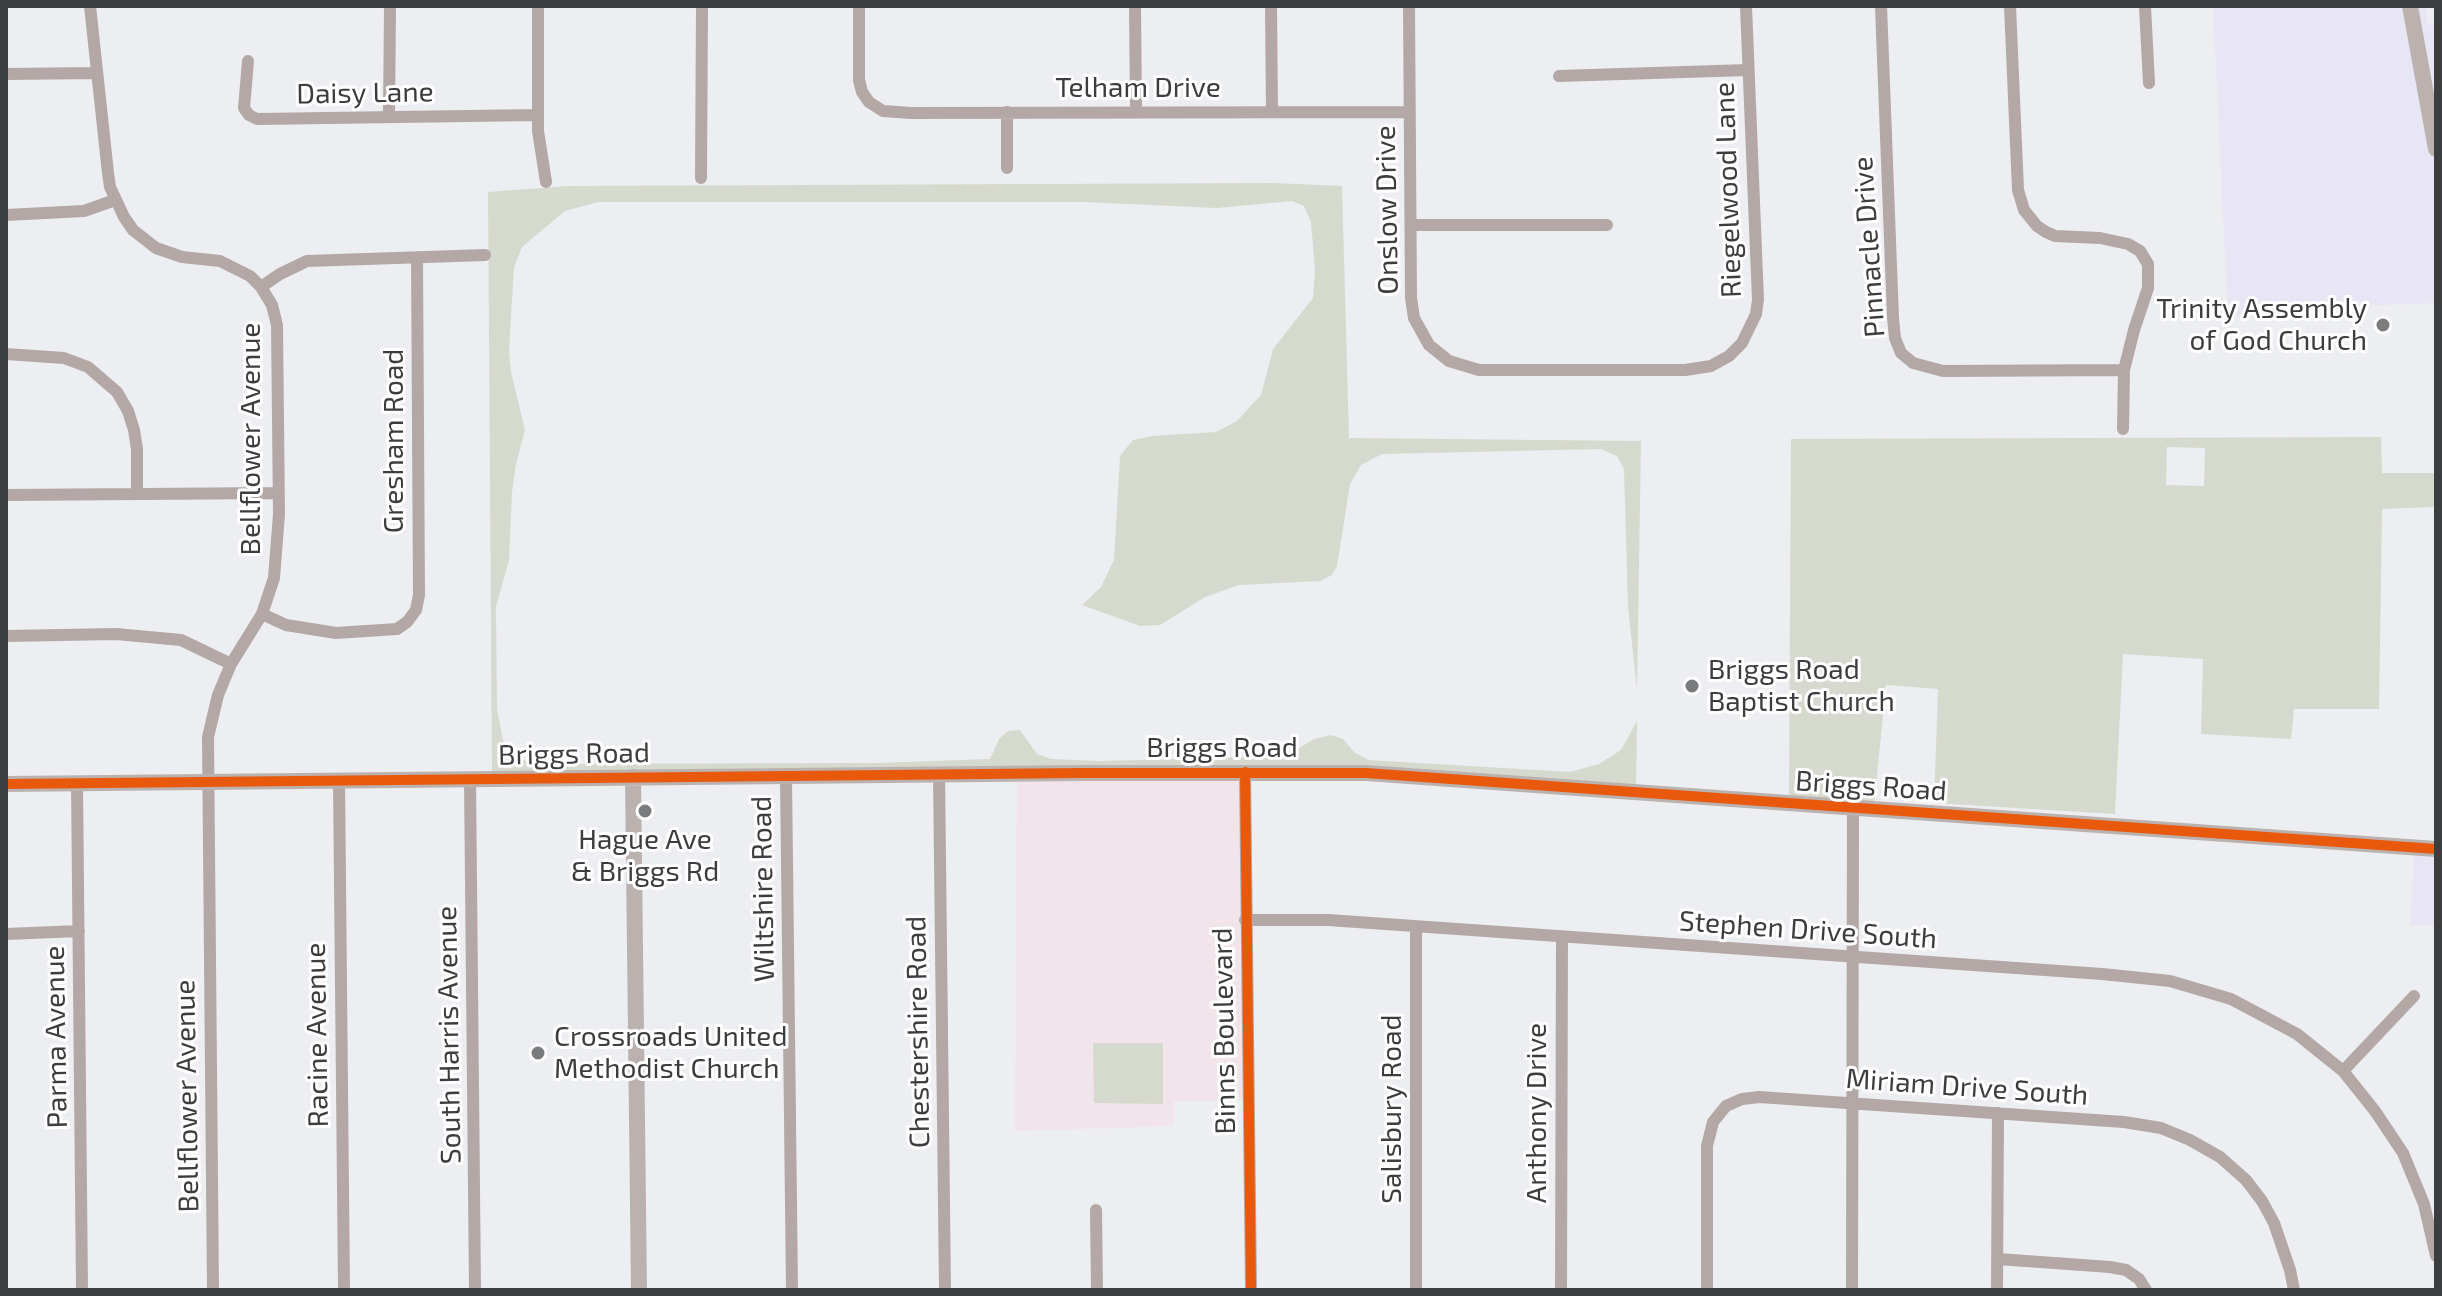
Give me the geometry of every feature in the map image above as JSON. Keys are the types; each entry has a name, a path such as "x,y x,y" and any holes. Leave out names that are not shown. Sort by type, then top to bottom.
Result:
{"street":[{"name":"Bellflower Avenue","path":"90,6 108,173 115,200 133,230 156,248 182,257 232,265 250,276 272,305 277,325 277,562 269,598 231,664 211,716 208,737 213,1290"},
{"path":"389,116 390,6"},
{"path":"538,6 538,115 540,156 546,182"},
{"path":"701,178 702,6"},
{"name":"Telham Drive","path":"859,6 859,80 869,102 883,111 1410,112"},
{"path":"1135,6 1136,111"},
{"path":"1271,6 1272,112"},
{"name":"Onslow Drive","path":"1409,6 1411,298 1414,318 1429,345 1449,361 1479,370 1685,370 1699,369 1723,360"},
{"name":"Riegelwood Lane","path":"1723,360 1738,348 1751,328 1758,300 1746,6"},
{"name":"Pinnacle Drive","path":"1881,6 1893,318 1895,338 1901,353 1913,363 1943,371 2124,370"},
{"path":"2010,6 2018,190 2024,210 2037,226 2055,236 2121,241 2135,246 2148,264 2148,288 2124,370 2123,429"},
{"path":"2145,6 2149,83"},
{"path":"2410,6 2436,149"},
{"name":"Daisy Lane","path":"248,61 244,108 257,119 538,115"},
{"path":"1559,76 1748,70"},
{"path":"6,74 97,73"},
{"path":"1007,112 1007,168"},
{"path":"6,215 84,211 115,200"},
{"path":"1411,225 1607,225"},
{"path":"261,287 307,261 485,255"},
{"name":"Gresham Road","path":"262,614 286,625 336,633 384,632 397,629 416,610 419,595 417,257"},
{"path":"6,354 64,358 88,367 117,392 134,430 137,494"},
{"path":"6,495 278,493"},
{"path":"6,636 116,634 181,640 231,664"},
{"name":"Briggs Road","path":"6,784 1245,772 1393,775 2436,849"},
{"name":"Binns Boulevard","path":"1245,772 1251,1290"},
{"name":"Chestershire Road","path":"939,774 945,1290"},
{"name":"Wiltshire Road","path":"786,776 792,1290"},
{"path":"633,777 639,1290"},
{"name":"South Harris Avenue","path":"470,779 475,1290"},
{"name":"Racine Avenue","path":"339,780 344,1290"},
{"name":"Parma Avenue","path":"77,783 82,1290"},
{"path":"1852,1290 1853,809"},
{"name":"Stephen Drive South","path":"1245,920 1328,920 2170,981 2231,999 2297,1034 2343,1071 2403,1153 2424,1204 2436,1256"},
{"name":"Salisbury Road","path":"1416,927 1416,1290"},
{"path":"6,934 79,931"},
{"name":"Anthony Drive","path":"1561,1290 1562,937"},
{"path":"2343,1071 2414,996"},
{"name":"Miriam Drive South","path":"1707,1290 1707,1146 1713,1122 1726,1106 1742,1099 1759,1097 2124,1122 2161,1128 2220,1157 2246,1180 2262,1201 2283,1246 2294,1290"},
{"path":"1997,1290 1998,1113"},
{"path":"1096,1210 1097,1290"},
{"path":"1998,1259 2110,1267 2126,1270 2143,1284"}],"shaded area":[{"path":"2213,6 2425,6 2428,24 2436,23 2436,303 2253,310 2228,320"},
{"path":"1274,183 1342,186 1349,438 1641,441 1637,689 1628,607 1624,469 1617,456 1601,449 1382,454 1361,465 1350,484 1337,566 1332,575 1320,581 1239,585 1205,597 1160,625 1140,626 1082,605 1101,587 1114,560 1120,456 1133,440 1216,432 1237,421 1261,395 1273,349 1313,298 1315,269 1311,222 1304,206 1292,201 1217,208 1084,202 598,202 565,211 522,247 514,267 509,350 525,430 512,492 509,560 496,607 497,709 503,740 514,755 532,764 877,763 990,759 999,739 1008,731 1020,730 1037,754 1051,759 1099,761 1286,756 1314,739 1331,735 1343,739 1354,752 1368,760 1570,772 1599,764 1621,750 1637,721 1636,788 1287,765 492,774 488,192 568,186"},
{"path":"2381,437 2382,473 2436,473 2436,507 2382,509 2379,709 2294,709 2291,739 2201,734 2203,659 2123,654 2115,814 1934,803 1938,689 1886,685 1874,804 1789,798 1791,439","holes":["2167,447 2205,448 2204,486 2166,485"]},
{"path":"1017,777 1243,777 1244,1101 1174,1101 1173,1126 1015,1131"},
{"path":"2415,842 2436,844 2436,926 2410,925"},
{"path":"1093,1043 1163,1043 1163,1104 1094,1103"}],"cycle path":[{"path":"1245,772 1251,1290"},
{"path":"6,784 1366,773 2436,849"}],"place":[{"name":"Trinity Assembly of God Church","path":"2383,325"},
{"name":"Briggs Road Baptist Church","path":"1692,686"},
{"name":"Hague Ave & Briggs Rd","path":"645,811"},
{"name":"Crossroads United Methodist Church","path":"538,1053"}]}
